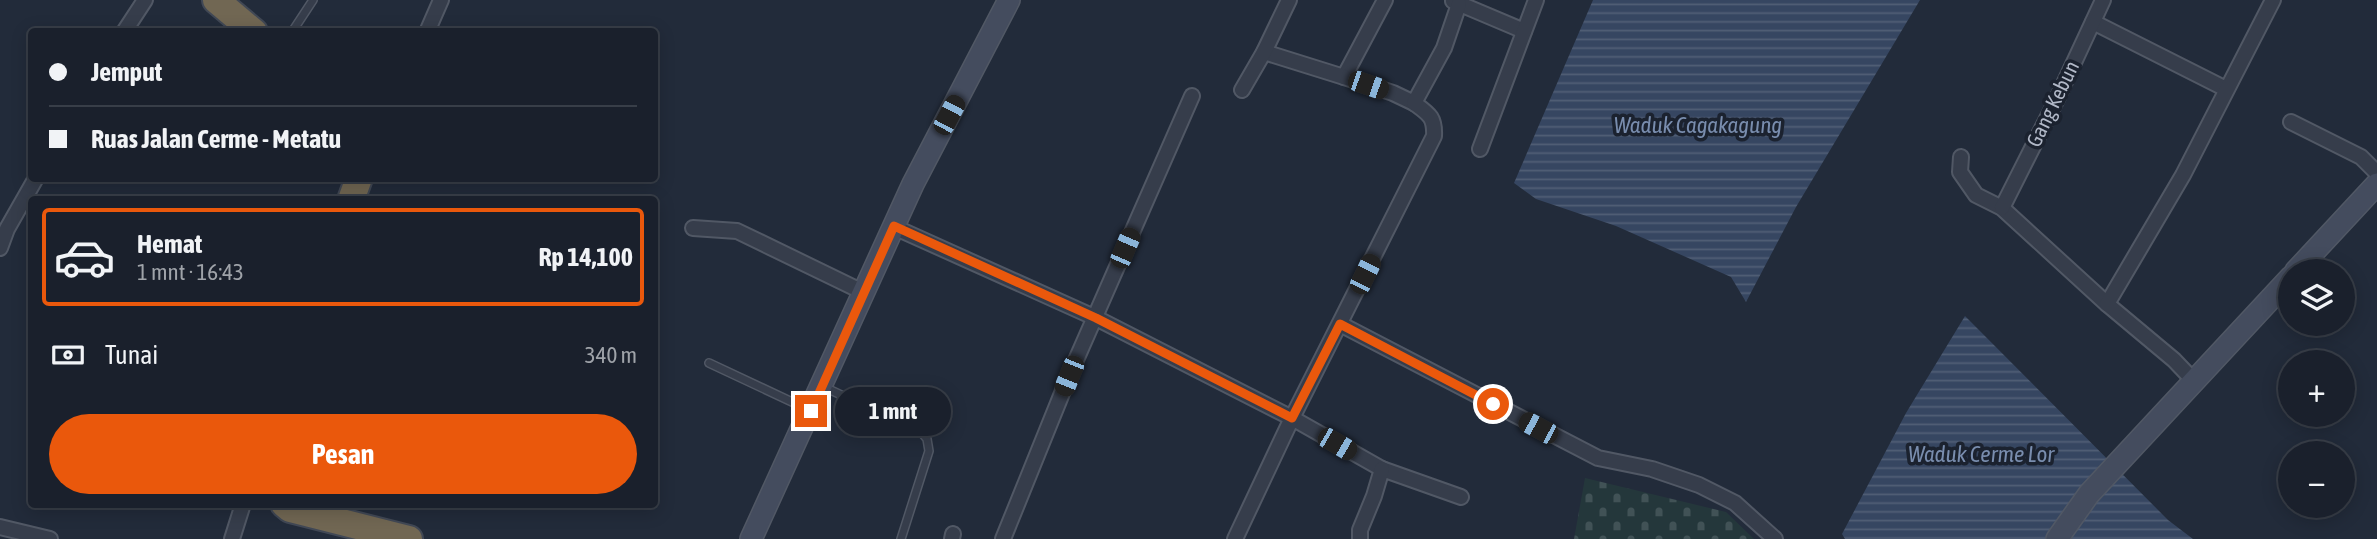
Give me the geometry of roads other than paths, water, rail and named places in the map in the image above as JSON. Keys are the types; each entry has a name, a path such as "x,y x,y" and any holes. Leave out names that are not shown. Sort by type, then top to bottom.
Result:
{"highway":[{"path":"216,0 249,28"},
{"path":"289,508 409,539"}],"main road":[{"path":"751,539 913,184 1009,0"},
{"path":"2308,259 2377,184"},
{"path":"2057,539 2090,494 2278,291"}],"street":[{"path":"127,28 145,0"},
{"path":"430,28 441,0"},
{"path":"1242,90 1289,0"},
{"path":"1344,77 1385,0"},
{"path":"1480,149 1536,0"},
{"name":"Gang Kebun","path":"2002,208 2103,0"},
{"path":"2107,304 2183,175 2273,0"},
{"path":"1415,103 1444,48 1455,2 1524,31"},
{"path":"2092,22 2226,89"},
{"path":"1235,539 1292,418 1434,136 1434,124 1428,114 1415,103 1393,93 1264,52"},
{"path":"1003,539 1069,376 1192,96"},
{"path":"2291,122 2361,157 2377,173"},
{"path":"1961,157 1960,172 1976,195 2002,208 2107,304 2174,360 2194,381"},
{"path":"0,248 7,229 34,182"},
{"path":"894,226 1096,318 1292,418 1381,469 1461,497"},
{"path":"693,228 737,231 863,292"},
{"path":"1340,324 1598,458 1652,469 1699,485 1735,503 1775,539"},
{"path":"1360,539 1360,530 1374,496 1381,469"},
{"path":"232,539 242,508"},
{"path":"6,532 50,539"}],"lane":[{"path":"295,28 313,0"},
{"path":"709,363 811,411"},
{"path":"822,386 922,433 928,439 929,450 901,539"}],"water":[{"name":"Waduk Cagakagung","path":"1593,0 1920,0 1796,207 1746,302 1731,277 1616,226 1536,199 1514,183"},
{"name":"Waduk Cerme Lor","path":"1965,316 2168,520 2193,539 1845,539 1842,534 1906,413"}]}
